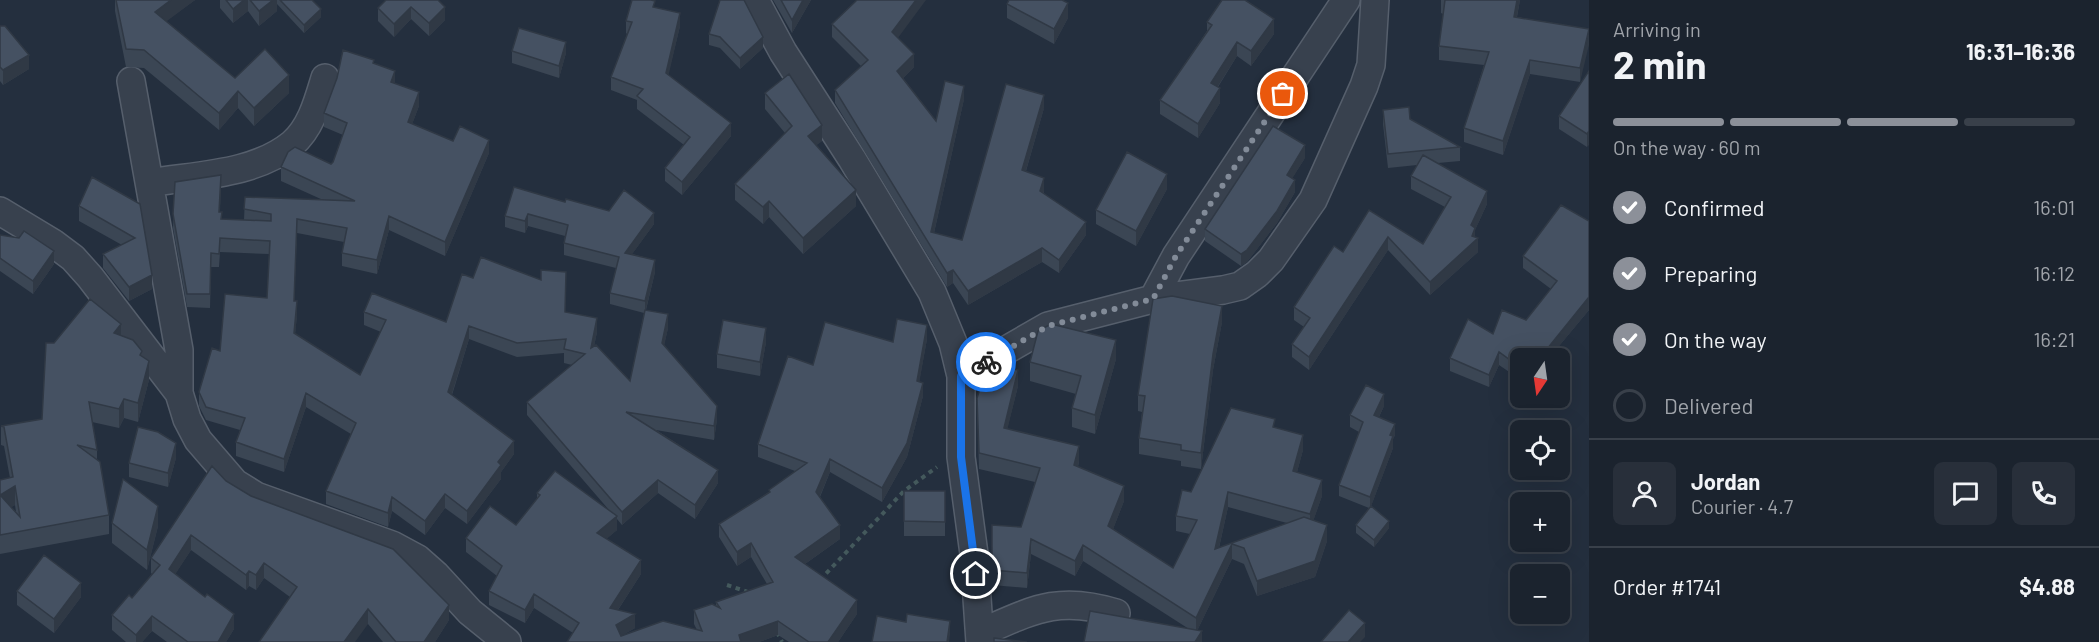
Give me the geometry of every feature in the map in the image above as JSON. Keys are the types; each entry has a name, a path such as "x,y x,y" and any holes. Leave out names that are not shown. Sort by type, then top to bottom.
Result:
{"street":[{"path":"755,0 783,52 852,159 932,292 953,343 961,376 961,457 974,554 980,638 1013,618 1056,605 1076,603 1116,613"},
{"path":"1153,299 1176,256 1346,0"},
{"path":"961,376 1048,326 1153,299 1201,294 1239,286 1257,274 1271,260 1313,200 1364,86 1371,65 1375,0"},
{"path":"150,183 220,172 270,157 293,143 308,123 325,78"},
{"path":"131,81 180,350 179,393 187,419 198,440 235,483 256,496 392,545 417,559 435,574 470,612 507,642"},
{"path":"0,211 73,258 179,393"}],"path":[{"path":"812,587 904,490 934,469 961,457"},
{"path":"727,585 755,594"},
{"path":"772,622 782,642"}],"building":[{"path":"116,0 171,0 155,12 235,78 265,49 289,75 254,108 238,91 219,113 144,50 126,49"},
{"path":"226,0 244,0 233,9"},
{"path":"250,0 273,0 259,11"},
{"path":"280,0 312,0 321,9 304,25"},
{"path":"386,0 438,0 445,7 429,23 411,7 394,24 378,8"},
{"path":"632,0 655,1 653,7 680,13 666,73 731,123 682,182 665,168 690,137 637,96 643,89 611,77 632,22 626,21"},
{"path":"720,0 744,0 763,37 740,58 720,37 709,34"},
{"path":"781,0 803,0 792,20"},
{"path":"857,0 916,0 892,32 914,54 897,71 936,121 945,81 964,86 931,232 962,240 1006,84 1044,95 1022,170 1044,178 1040,191 1086,222 1059,260 1042,248 968,291 953,270 947,273 835,90 868,60 832,24"},
{"path":"1009,0 1062,0 1068,3 1054,29 1007,4"},
{"path":"1222,0 1245,0 1274,19 1251,51 1237,42 1211,83 1220,88 1198,124 1160,100 1212,25 1207,22"},
{"path":"1445,0 1517,0 1514,17 1589,29 1580,68 1530,60 1503,141 1464,128 1489,52 1439,46"},
{"path":"0,26 5,26 29,55 3,70 0,67"},
{"path":"519,28 566,42 559,66 512,51"},
{"path":"343,50 374,60 373,63 395,71 391,82 419,92 408,122 453,141 460,126 489,140 445,242 389,216 377,260 342,253 347,228 297,219 294,301 297,301 294,333 360,375 386,320 364,312 372,293 446,322 462,274 473,278 481,257 541,280 541,270 566,272 565,312 597,318 591,348 596,345 630,381 645,310 668,314 662,343 717,406 714,426 626,412 718,470 695,505 658,480 622,512 527,402 585,354 564,349 566,339 517,343 469,326 448,392 514,441 498,462 501,465 467,511 445,494 425,521 392,497 388,513 326,491 356,423 306,393 284,459 236,442 245,418 206,407 199,392 212,348 220,351 225,294 267,298 270,241 220,238 219,254 211,253 210,294 187,294 173,214 175,182 221,175 219,212 222,212 221,219 271,221 271,214 244,209 245,197 355,201 281,167 288,152 295,147 331,164 333,162 347,123 324,113 337,78"},
{"path":"1589,71 1589,131 1587,134 1559,116"},
{"path":"789,74 822,125 808,136 856,190 803,238 769,201 763,207 735,184 792,126 765,93"},
{"path":"1409,107 1410,119 1460,147 1388,154 1383,110"},
{"path":"1273,126 1305,145 1287,175 1295,180 1277,211 1247,250 1241,254 1205,229"},
{"path":"1127,152 1167,174 1136,231 1096,210"},
{"path":"1423,155 1487,191 1471,225 1475,228 1472,236 1478,238 1430,282 1388,237 1309,357 1292,344 1310,318 1294,307 1334,246 1343,252 1369,210 1423,244 1451,197 1411,176"},
{"path":"92,177 140,204 152,275 129,287 103,254 135,238 79,206"},
{"path":"514,187 565,202 566,199 609,211 624,190 654,213 625,253 655,260 645,301 610,293 619,257 564,243 568,225 528,214 525,221 505,216"},
{"path":"1561,205 1589,221 1589,297 1548,348 1510,348 1510,360 1499,352 1489,375 1450,358 1468,319 1493,334 1502,310 1526,320 1557,281 1523,256"},
{"path":"24,231 54,251 33,281 0,258 0,235 19,238"},
{"path":"1172,296 1222,306 1213,354 1201,453 1181,450 1181,445 1139,438 1145,396 1138,395 1153,299"},
{"path":"90,299 121,324 114,333 133,340 142,351 140,355 149,361 138,403 124,399 119,409 89,402 97,450 77,445 100,462 109,515 0,535 0,480 13,477 4,427 1,426 42,419 46,343 54,343","holes":["15,486 20,517 0,495"]},
{"path":"897,319 927,325 917,381 923,383 907,443 882,488 830,459 816,492 840,525 795,557 857,600 828,642 809,642 778,621 739,635 741,642 567,642 579,623 534,594 525,610 489,591 502,566 466,538 490,506 516,525 540,495 537,493 555,471 617,516 597,533 641,560 610,608 635,614 616,625 621,636 663,621 702,631 694,610 712,604 720,608 716,602 773,582 751,543 737,552 719,524 770,492 769,490 807,463 758,444 788,356 813,365 825,322 893,342"},
{"path":"723,320 766,328 760,362 717,354"},
{"path":"1051,324 1116,340 1095,415 1072,408 1081,376 1030,362 1038,331"},
{"path":"988,363 1018,370 1004,428 1079,446 1074,465 1124,486 1108,526 1173,568 1197,520 1176,516 1182,490 1191,492 1231,408 1275,419 1273,427 1303,435 1293,471 1322,480 1310,514 1228,492 1215,549 1304,517 1327,525 1315,561 1257,581 1244,548 1232,544 1196,618 1083,545 1075,561 1031,539 1027,573 992,570 992,525 1021,527 1040,468 979,453 977,398"},
{"path":"1366,385 1384,394 1374,415 1395,424 1390,435 1393,436 1370,497 1339,485 1363,422 1350,415"},
{"path":"138,427 158,432 176,443 168,473 129,463"},
{"path":"212,466 226,481 251,496 393,549 449,605 424,642 396,642 368,609 344,642 259,642 297,587 264,563 256,575 249,571 246,575 191,535 169,569 205,597 207,594 234,614 218,642 188,642 152,616 136,635 112,615 129,595 132,598 160,565 151,558"},
{"path":"123,479 158,506 147,550 112,523"},
{"path":"904,491 945,491 945,522 904,521"},
{"path":"1371,506 1389,521 1374,540 1356,525"},
{"path":"44,555 81,583 54,619 17,591"},
{"path":"1349,610 1365,623 1350,642 1321,642"},
{"path":"1090,611 1202,631 1195,642 1084,642"},
{"path":"907,614 950,621 947,642 872,642 877,616 906,622"},
{"path":"994,638 1027,642 994,642"}],"way so far":[{"path":"986,362 1048,326 1153,299 1176,256 1283,94"}],"route":[{"path":"976,574 961,457 961,376 986,362"}]}
